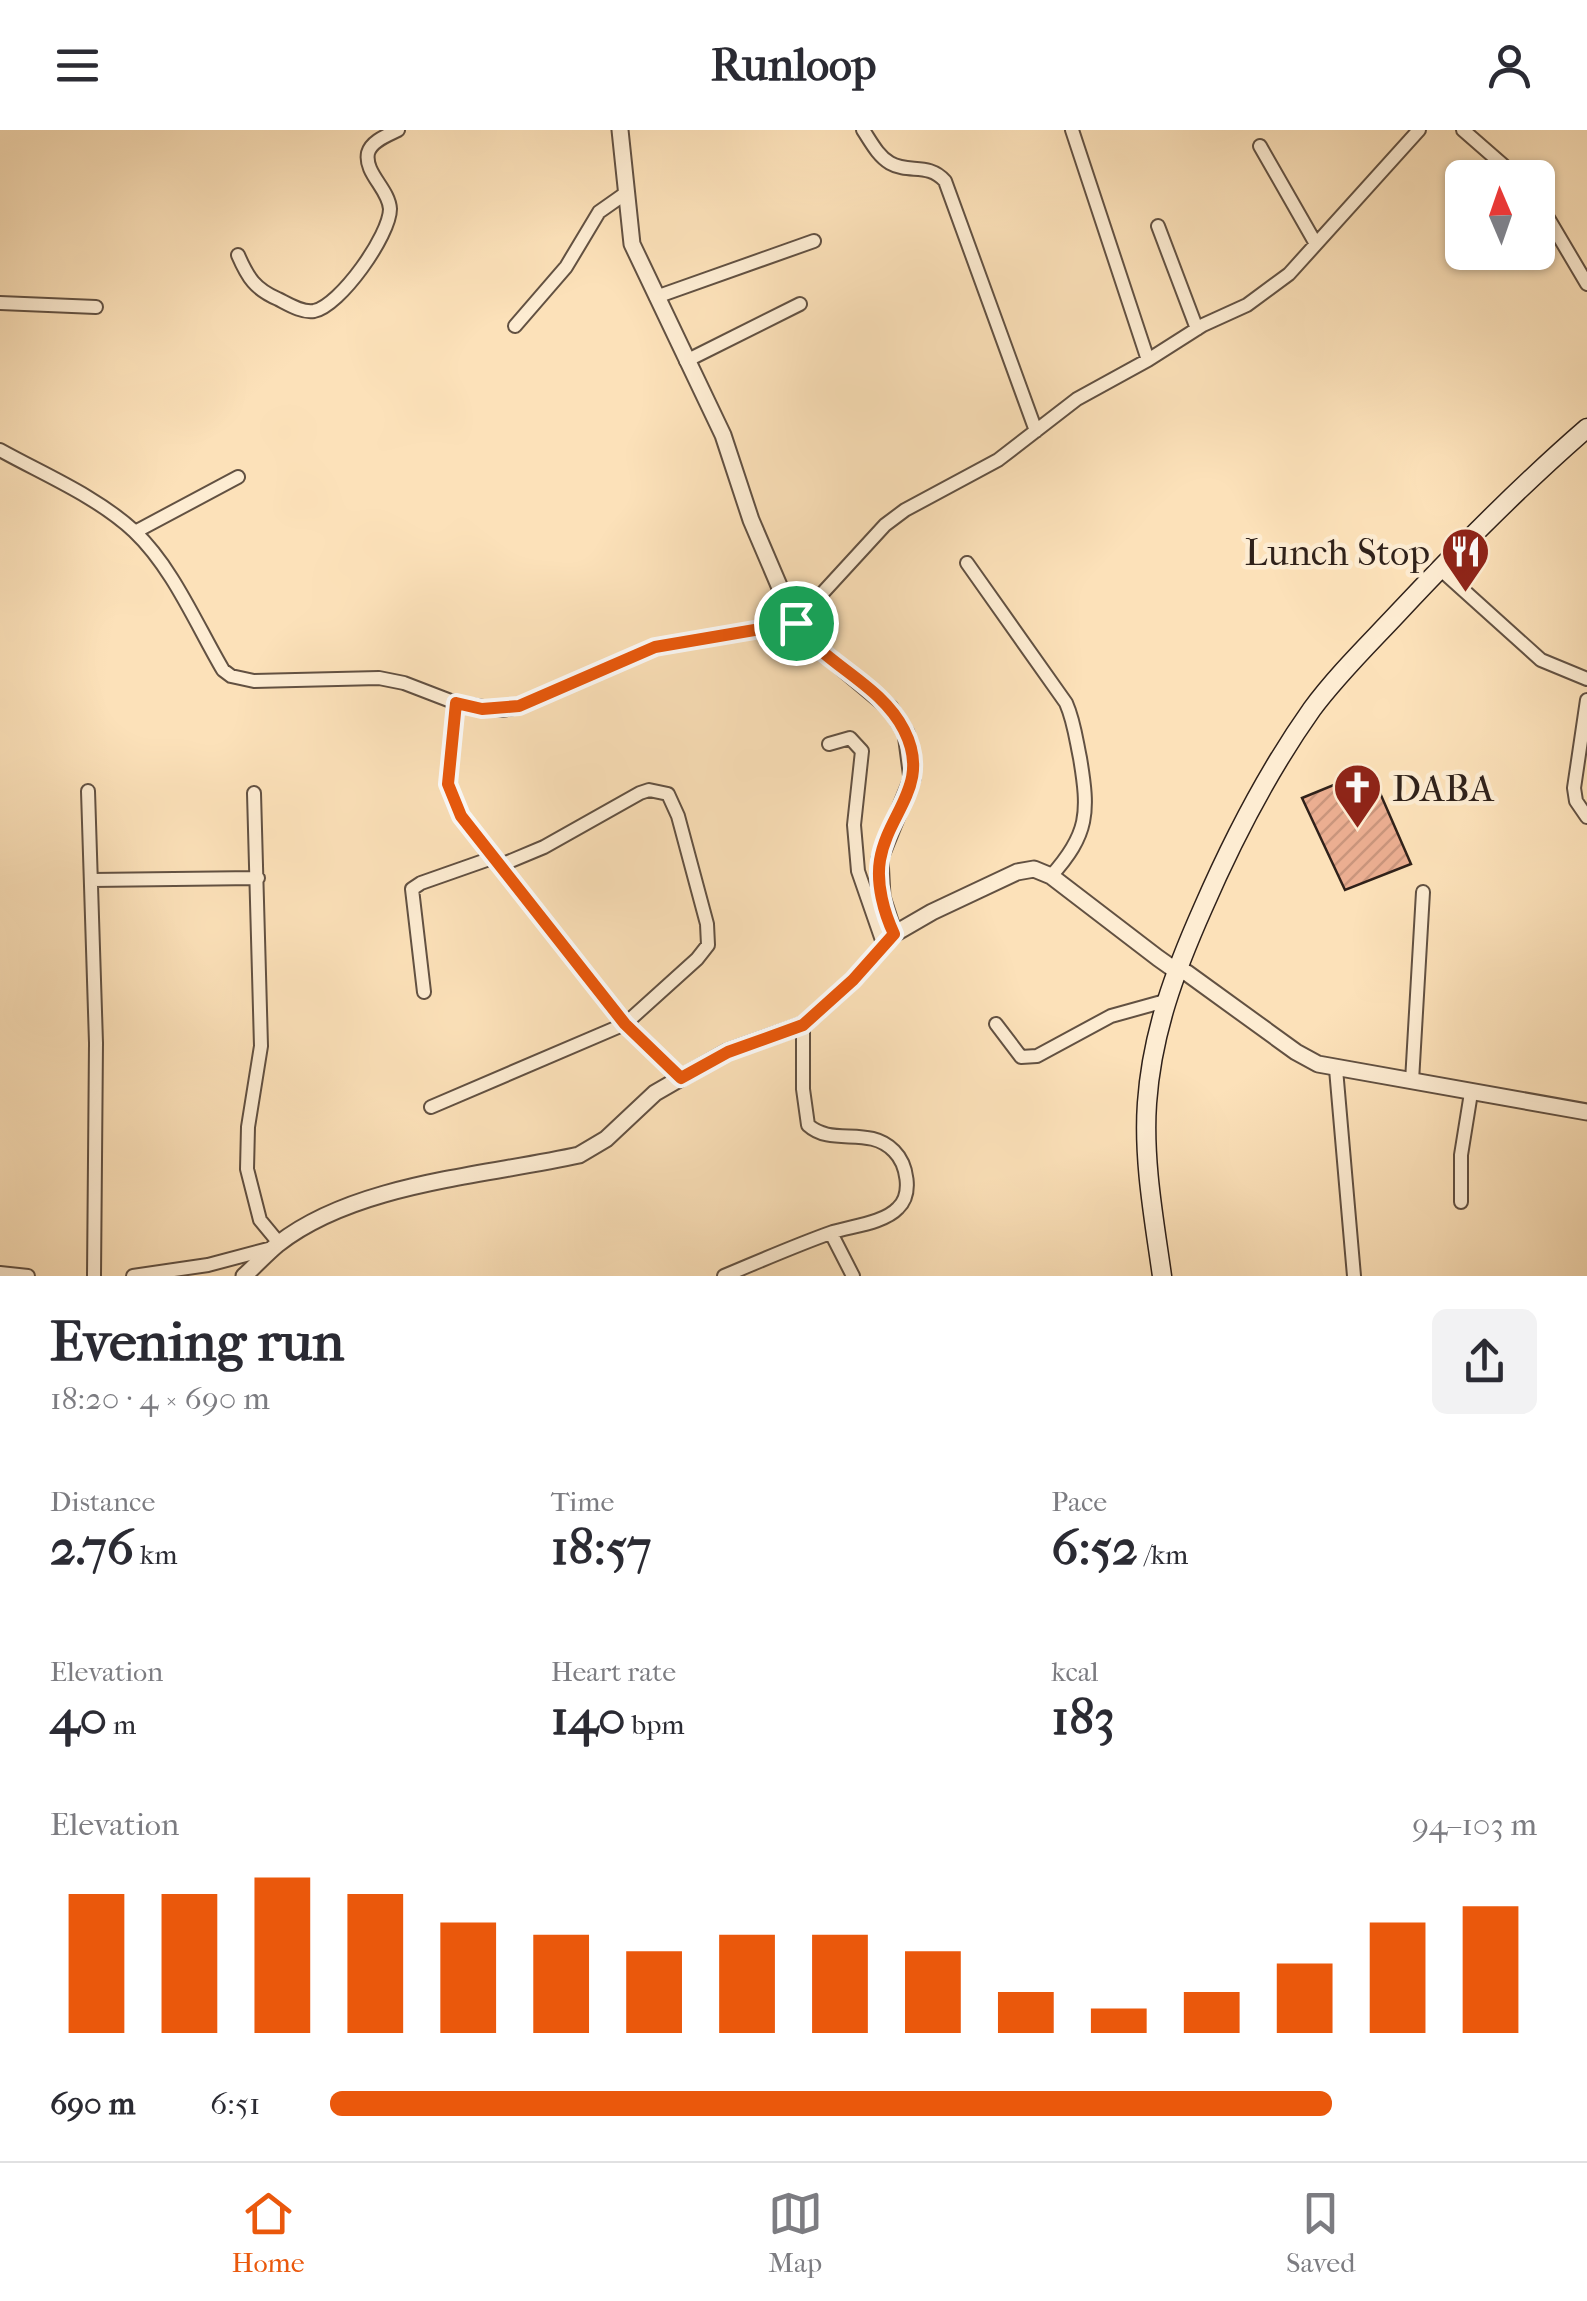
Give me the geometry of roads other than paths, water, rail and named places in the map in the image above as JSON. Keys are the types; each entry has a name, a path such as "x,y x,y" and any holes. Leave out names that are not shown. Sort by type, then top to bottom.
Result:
{"main road":[{"path":"1162,1276 1148,1164 1147,1104 1156,1036 1176,970 1235,837 1296,733 1339,677 1440,568 1587,428"}],"street":[{"path":"238,255 248,278 263,292 305,311 322,308 359,272 388,220 387,196 368,156 369,148 379,139 398,130"},
{"path":"620,130 632,244 723,435 751,520 796,623 810,641 890,708 906,733 912,778 880,866 889,940"},
{"path":"863,130 884,160 896,166 931,169 945,181 1036,431"},
{"path":"1072,130 1148,360"},
{"path":"0,450 111,512 135,532 165,570 223,670 231,676 254,681 378,678 482,709 519,706 655,647 796,623 885,525 905,510 1019,447 1077,399 1197,328 1269,291 1419,130"},
{"path":"1463,130 1497,160"},
{"path":"1260,146 1316,244"},
{"path":"515,326 566,267 599,212 626,194"},
{"path":"1158,226 1197,328"},
{"path":"1555,230 1587,284"},
{"path":"656,296 814,241"},
{"path":"0,303 96,306"},
{"path":"686,361 800,304"},
{"path":"135,532 238,478"},
{"path":"967,563 1071,714 1086,794 1084,828 1075,847 1051,876"},
{"path":"1440,568 1542,660 1587,679"},
{"path":"1587,700 1574,788 1576,801 1587,816"},
{"path":"456,703 449,791 461,816 625,1024 681,1078"},
{"path":"828,744 850,738 862,751 854,825 858,871 889,940"},
{"path":"88,791 96,1139 94,1276"},
{"path":"254,793 261,1046 248,1128 247,1169 260,1220 277,1245"},
{"path":"424,992 412,890 421,882 544,847 640,794 668,794 678,816 702,906 708,945 625,1024 431,1107"},
{"path":"133,1276 208,1265 277,1245 361,1201 579,1155 606,1138 655,1093 728,1052 803,1025 853,980 889,940 932,912 1016,872 1034,869 1051,876 1176,970 1187,972 1318,1064 1587,1112"},
{"path":"92,880 258,878"},
{"path":"1412,1080 1424,892"},
{"path":"996,1024 1021,1056 1028,1058 1111,1016 1165,1001"},
{"path":"724,1276 898,1209 906,1190 905,1169 894,1151 873,1137 828,1135 808,1125 803,1089 803,1025"},
{"path":"1336,1069 1354,1276"},
{"path":"1461,1202 1461,1155 1472,1094"},
{"path":"831,1233 853,1276"},
{"path":"244,1276 277,1245"},
{"path":"0,1272 28,1276"}],"place":[{"name":"Lunch Stop","path":"1465,594"},
{"name":"DABA","path":"1357,830"}]}
